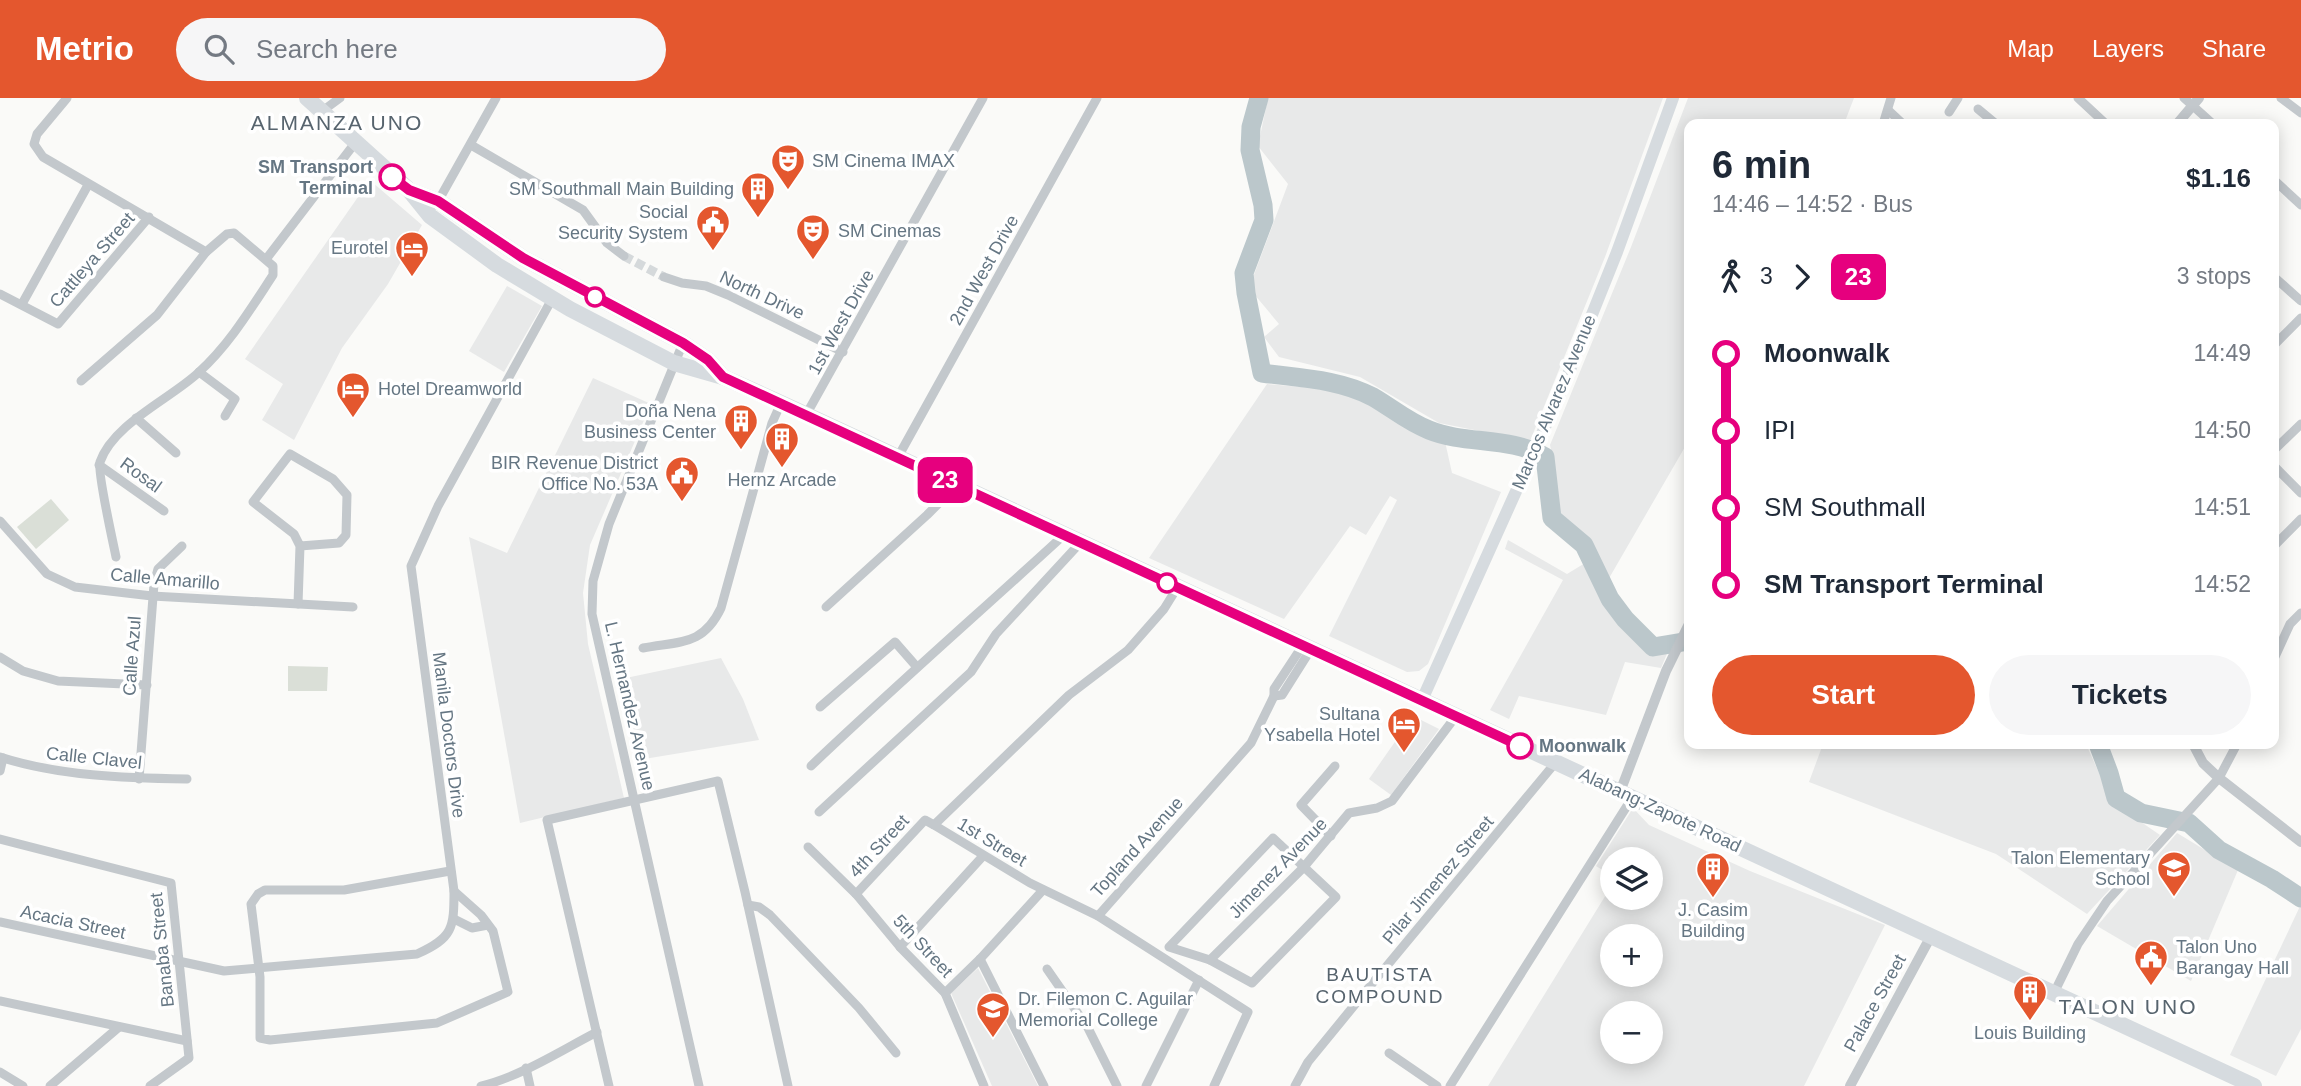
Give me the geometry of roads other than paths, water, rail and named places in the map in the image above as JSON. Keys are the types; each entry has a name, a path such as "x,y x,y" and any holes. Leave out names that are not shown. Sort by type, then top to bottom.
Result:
{"highway":[{"name":"Alabang-Zapote Road","path":"307,98 409,190 434,208 683,343 708,360 723,377"},
{"name":"Alabang-Zapote Road","path":"434,208 480,254 552,299 674,363 723,377 781,403 2254,1086"}],"main road":[{"name":"Marcos Alvarez Avenue","path":"1422,700 1532,459 1614,258 1673,98"}],"street":[{"path":"67,98 37,134 33,144 43,156 206,252"},
{"path":"321,112 340,98"},
{"path":"434,208 496,98"},
{"name":"1st West Drive","path":"806,415 983,98"},
{"name":"2nd West Drive","path":"898,457 1097,98"},
{"path":"1885,119 1891,98"},
{"path":"1949,112 1958,98"},
{"path":"2078,98 2101,119"},
{"path":"2281,98 2301,113"},
{"path":"2180,119 2192,101 2208,119"},
{"path":"1979,109 1990,119"},
{"path":"1888,110 1898,119"},
{"path":"270,262 355,143"},
{"path":"471,145 583,210 607,243 624,256"},
{"path":"0,294 22,304 89,185"},
{"path":"2279,185 2301,205"},
{"name":"Cattleya Street","path":"22,304 58,324 149,217"},
{"path":"81,380 157,315 206,252 228,234 234,233 270,262 273,275 233,337 199,372 135,418 108,448 99,464 116,557"},
{"name":"North Drive","path":"664,277 706,286 728,295 843,352"},
{"path":"2279,281 2301,301"},
{"name":"Manila Doctors Drive","path":"454,919 454,891 411,566 439,506 552,299"},
{"path":"2279,340 2301,318"},
{"name":"L. Hernandez Avenue","path":"683,343 609,524 593,582 592,614 699,1086"},
{"path":"199,372 235,399 225,416"},
{"path":"643,648 692,639 705,633 714,622 721,608 772,423 781,403"},
{"path":"135,418 176,453"},
{"path":"2279,445 2301,424"},
{"path":"298,604 300,546 294,534 253,502 290,454 333,479 347,495 346,535 339,543 300,546"},
{"name":"Rosal","path":"99,464 164,511"},
{"path":"2279,471 2301,493"},
{"path":"826,607 935,507 952,483"},
{"path":"2279,541 2301,519"},
{"name":"Calle Amarillo","path":"0,522 47,574 75,587 152,596 353,607"},
{"path":"811,766 916,666 947,643 1065,534"},
{"path":"819,812 971,672 996,634 1081,542"},
{"name":"Calle Azul","path":"139,779 152,596 158,569 181,546"},
{"path":"934,825 1069,695 1128,650 1164,609 1177,588"},
{"path":"2279,648 2290,624 2301,613"},
{"path":"1450,1086 1626,795 1672,657 1684,632"},
{"path":"820,707 895,642 916,666"},
{"name":"Topland Avenue","path":"1043,890 1098,916 1251,743 1274,696 1282,695 1307,647"},
{"path":"0,657 23,671 58,681 147,685"},
{"name":"Jimenez Avenue","path":"1210,960 1303,868 1349,813 1377,808 1392,801 1456,716"},
{"path":"2196,749 2203,763 2219,778 2301,842"},
{"path":"2054,993 2078,944 2108,901 2219,778 2234,749"},
{"path":"0,771 1,758"},
{"name":"Calle Clavel","path":"1,758 31,767 139,779 187,779"},
{"name":"Pilar Jimenez Street","path":"1295,1086 1308,1062 1556,762"},
{"path":"1331,836 1301,805 1335,765"},
{"path":"609,1086 547,820 718,781 788,1086"},
{"name":"1st Street","path":"925,820 1043,890"},
{"name":"4th Street","path":"856,894 925,820"},
{"path":"1273,838 1303,868 1336,897 1252,983 1210,960 1169,947 1273,838"},
{"name":"Banaba Street","path":"0,839 171,883 189,1058 150,1086"},
{"name":"5th Street","path":"808,847 856,894 900,947 945,993 984,1086"},
{"path":"900,947 983,856"},
{"path":"450,871 344,890 265,890 258,894 251,904 260,968 260,1038 270,1040 437,1023 512,993 493,931 481,915 454,891"},
{"path":"945,993 1043,890"},
{"path":"748,905 759,907 770,915 859,1008 896,1053"},
{"path":"1098,916 1248,1012 1214,1086"},
{"path":"180,961 224,971 416,954 433,947 448,934 454,919 472,929 488,925"},
{"name":"Acacia Street","path":"0,922 180,961"},
{"name":"Palace Street","path":"1850,1086 1931,936"},
{"path":"980,959 1044,1086"},
{"path":"1047,969 1088,1028 1117,1086"},
{"path":"1146,1086 1199,980"},
{"path":"0,1001 187,1041"},
{"path":"50,1086 120,1027"},
{"path":"481,1086 526,1068 597,1031"},
{"path":"1389,1053 1437,1086"},
{"path":"526,1068 530,1086"},
{"path":"0,1072 23,1086"}],"waterway":[{"path":"1259,98 1251,127 1250,150 1264,220 1244,273 1262,373 1347,386 1373,397 1429,430 1458,438 1517,446 1545,457 1552,518 1584,545 1610,599 1625,619 1653,647 1684,642"},
{"path":"2100,749 2116,798 2141,813 2189,823 2219,850 2301,898"}],"tunnel":[{"path":"624,256 664,277"}],"place":[{"name":"SM Transport Terminal","path":"392,177"},
{"name":"SM Cinema IMAX","path":"788,191"},
{"name":"SM Southmall Main Building","path":"758,219"},
{"name":"Social Security System","path":"713,252"},
{"name":"SM Cinemas","path":"813,261"},
{"name":"Eurotel","path":"412,278"},
{"name":"Hotel Dreamworld","path":"353,419"},
{"name":"Doña Nena Business Center","path":"741,451"},
{"name":"Hernz Arcade","path":"782,469"},
{"name":"BIR Revenue District Office No. 53A","path":"682,503"},
{"name":"Moonwalk","path":"1520,746"},
{"name":"Sultana Ysabella Hotel","path":"1404,754"},
{"name":"Talon Elementary School","path":"2174,898"},
{"name":"J. Casim Building","path":"1713,899"},
{"name":"Talon Uno Barangay Hall","path":"2151,987"},
{"name":"Louis Building","path":"2030,1022"},
{"name":"Dr. Filemon C. Aguilar Memorial College","path":"993,1039"}],"district":[{"name":"ALMANZA UNO","path":"337,123"},
{"name":"BAUTISTA COMPOUND","path":"1380,985"},
{"name":"TALON UNO","path":"2128,1007"}]}
